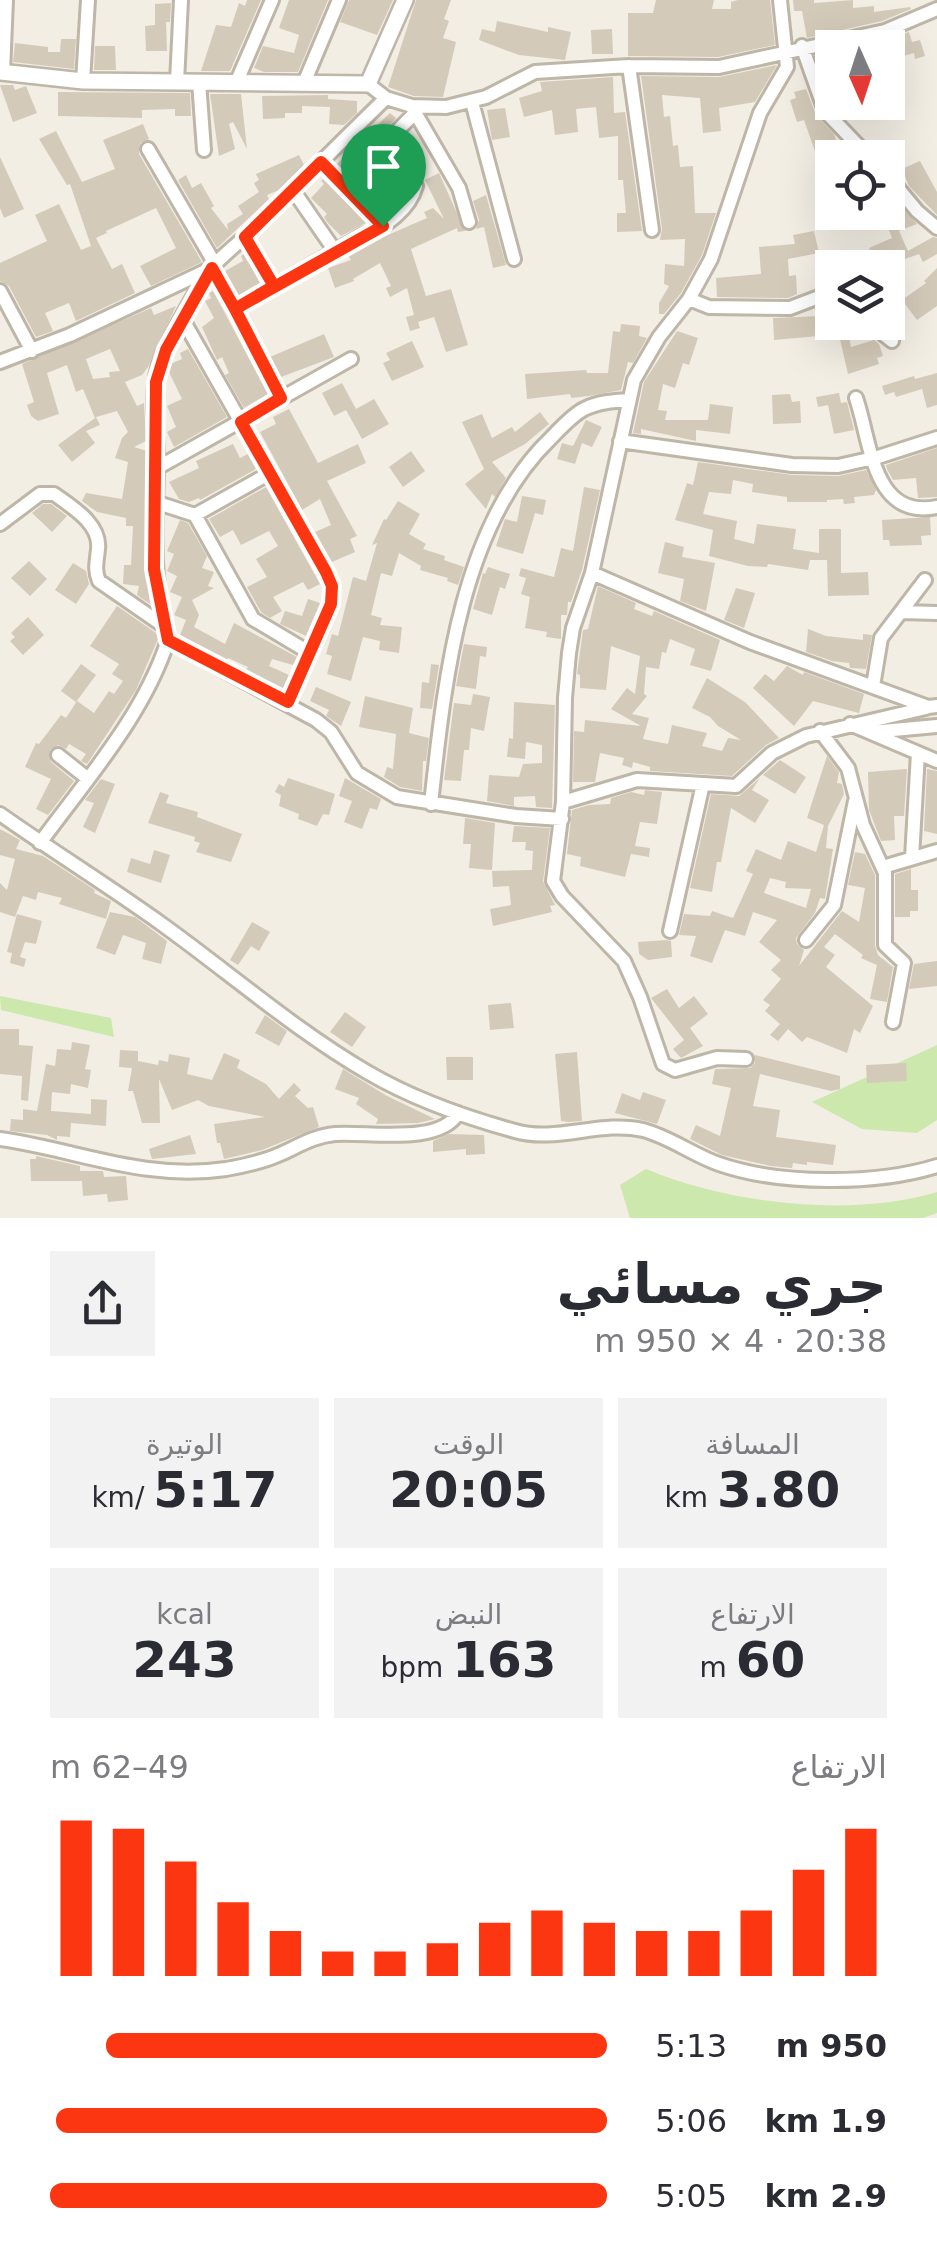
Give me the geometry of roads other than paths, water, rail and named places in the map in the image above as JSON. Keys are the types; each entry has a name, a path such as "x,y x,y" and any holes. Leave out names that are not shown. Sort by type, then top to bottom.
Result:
{"street":[{"path":"6,0 2,72 82,81 304,83 377,96 413,110 472,102 534,72 719,66 885,31 937,9"},
{"path":"82,81 88,0"},
{"path":"177,82 181,0"},
{"path":"237,81 272,0"},
{"path":"304,83 338,0"},
{"path":"40,842 133,711 161,661 166,633 154,569 158,370 214,266 321,162 377,96 405,0"},
{"path":"746,1059 717,1058 675,1070 664,1064 624,961 553,882 562,820 569,653 592,573 629,400 641,367 689,299 718,240 760,113 786,72 780,0"},
{"path":"802,46 826,111 853,140"},
{"path":"629,66 652,230"},
{"path":"199,82 204,150"},
{"path":"472,102 514,259"},
{"path":"413,110 460,188 468,222"},
{"path":"235,309 383,226 416,190 391,144 413,110"},
{"path":"148,149 214,266 281,398"},
{"path":"321,162 383,226"},
{"path":"293,190 335,251"},
{"path":"905,197 937,228"},
{"path":"245,237 274,286"},
{"path":"0,362 32,351 214,266"},
{"path":"0,291 32,351"},
{"path":"689,299 708,307 775,309 815,298"},
{"path":"183,320 332,586 331,604 288,702"},
{"path":"157,468 350,359"},
{"path":"856,398 880,482 913,509 937,506"},
{"path":"432,804 446,680 478,558 492,524 535,454 573,416 594,405 629,400"},
{"path":"620,441 792,465 838,466 937,438"},
{"path":"194,515 270,472"},
{"path":"0,524 40,494 54,494 96,530 99,581 166,633 288,702 331,732 366,781 397,797 432,804 562,820"},
{"path":"155,502 194,515 253,618 310,653"},
{"path":"592,573 750,642 933,707"},
{"path":"873,686 881,638 925,580"},
{"path":"902,612 937,613"},
{"path":"563,802 602,792 625,781 736,786 772,753 820,732 933,707"},
{"path":"850,724 937,761"},
{"path":"869,732 937,726"},
{"path":"820,732 848,768 870,842 888,883 885,944 904,964 892,1022"},
{"path":"912,858 918,753"},
{"path":"58,755 88,778"},
{"path":"670,932 703,784"},
{"path":"806,940 834,905 855,798"},
{"path":"0,814 160,923 347,1060 389,1084 458,1113 532,1134 619,1127 640,1130 716,1163 752,1174 789,1179 827,1180 916,1172 937,1166"},
{"path":"882,867 937,850"},
{"path":"0,1140 123,1167 208,1171 258,1162 323,1135 395,1136 429,1130 450,1124 458,1113"}]}
